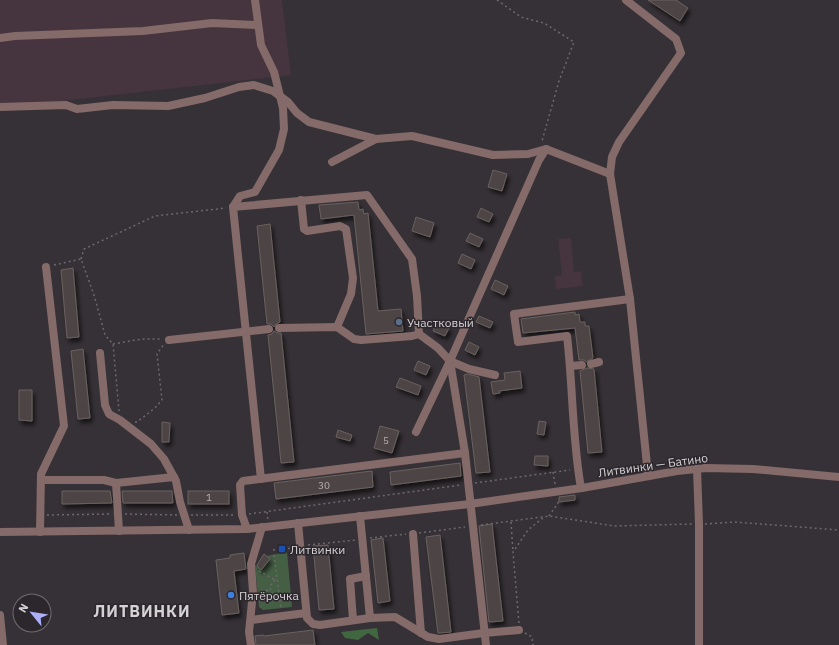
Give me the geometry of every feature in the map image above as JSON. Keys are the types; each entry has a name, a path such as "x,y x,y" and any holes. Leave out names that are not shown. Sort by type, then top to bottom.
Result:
{"street":[{"path":"255,0 261,45 274,72 279,97 283,108 284,128 279,150 255,192 240,196 233,207 262,480"},
{"path":"626,0 676,39 680,53 619,142 612,157 610,174 630,299 648,475"},
{"path":"0,38 14,36 143,31 212,23 258,25"},
{"path":"0,107 66,105 77,109 113,105 168,106 205,98 239,87 254,85 273,91 279,97 288,102 296,113 309,122 376,139 412,136 493,155 528,154 546,149 610,174"},
{"path":"332,162 376,139"},
{"path":"416,432 450,361 539,160 546,149"},
{"path":"233,207 364,195 368,197 412,259 417,296 419,334"},
{"path":"301,200 304,229 307,231 340,226 346,229 353,278 351,294 337,326"},
{"path":"40,532 41,474 64,426 46,267"},
{"path":"581,488 577,469 571,366 567,336 518,342 514,314 630,299"},
{"path":"279,328 337,326 354,339 360,340 412,336 419,334"},
{"path":"170,340 269,329"},
{"path":"419,334 438,348 450,361 469,369 495,376"},
{"path":"100,353 105,405 109,414 151,444 164,459 176,481 189,530"},
{"path":"450,361 466,453 472,527 486,645"},
{"path":"571,366 582,365"},
{"path":"247,529 242,515 241,482 466,453"},
{"path":"697,469 699,524 699,645"},
{"name":"Литвинки — Батино","path":"0,532 247,529 265,525 298,523 470,504 581,488 648,475 697,469 753,469 839,477"},
{"path":"41,480 104,480 116,483 174,477"},
{"path":"116,483 119,531"},
{"path":"360,516 370,618"},
{"path":"298,523 306,613 307,618 312,624 320,625 370,618 395,617 421,634 439,639 519,630"},
{"path":"251,645 249,632 253,592 251,564 265,525"},
{"path":"413,534 421,634"},
{"path":"353,620 350,579 366,576"},
{"path":"251,620 306,613"},
{"path":"0,615 3,645"}],"path":[{"path":"497,0 521,17 544,24 574,42 559,81 542,141 546,149"},
{"path":"170,340 163,345 157,354 162,400 155,408 137,422 122,422 113,344 105,335 94,296 81,259 84,250 155,216 233,207"},
{"path":"46,267 81,259"},
{"path":"113,344 142,339 170,340"},
{"path":"41,515 242,515 577,469"},
{"path":"553,472 555,486"},
{"path":"549,516 558,503 556,496"},
{"path":"265,525 267,512"},
{"path":"273,550 472,527 549,516 614,526 735,522 839,530"},
{"path":"513,552 528,530 545,517"},
{"path":"511,521 519,630 532,637 533,645"},
{"path":"274,555 282,616"},
{"path":"251,564 274,580 277,580"},
{"path":"274,580 270,586 270,590 271,593 279,596"},
{"path":"253,592 270,590"}],"shaded area":[{"path":"0,0 282,0 291,75 0,108"},
{"path":"571,238 574,272 581,271 583,286 556,289 555,276 562,275 558,239"}],"green space":[{"path":"287,552 292,607 263,610 259,607 255,565 261,570 270,559 266,556"},
{"path":"377,628 379,640 368,633 358,640 345,638 341,632"}],"building":[{"path":"648,0 676,0 688,8 680,21"},
{"path":"493,170 507,174 502,191 488,187"},
{"path":"358,202 359,210 363,209 364,214 368,213 378,311 401,309 403,331 366,334 354,215 321,219 319,205"},
{"path":"481,208 493,214 489,222 477,217"},
{"path":"416,217 434,223 430,237 412,231"},
{"path":"270,224 280,322 274,327 271,324 267,324 257,226"},
{"path":"470,233 483,239 479,247 466,241"},
{"path":"462,254 475,260 471,269 458,263"},
{"path":"73,268 79,337 67,338 61,270"},
{"path":"495,280 508,286 504,295 491,289"},
{"path":"575,312 575,315 579,314 580,322 585,322 585,326 589,326 593,358 586,362 584,360 579,360 575,328 523,333 521,319"},
{"path":"479,316 493,322 490,328 476,322"},
{"path":"437,322 449,328 445,336 433,331"},
{"path":"274,331 281,333 294,462 281,463 268,335 272,334"},
{"path":"469,342 479,347 475,355 465,350"},
{"path":"83,349 90,418 78,419 71,351"},
{"path":"418,361 430,366 426,375 414,370"},
{"path":"587,368 594,369 602,452 588,453 580,371"},
{"path":"520,371 522,388 499,391 500,393 493,394 491,382 505,380 504,373"},
{"path":"468,374 479,377 490,472 476,473 464,375"},
{"path":"400,378 421,386 418,395 396,387"},
{"path":"19,390 32,390 32,421 19,420"},
{"path":"539,421 546,422 544,435 537,434"},
{"path":"162,422 170,423 169,442 162,442"},
{"path":"380,426 399,431 392,453 374,448"},
{"path":"338,430 352,435 350,441 336,437"},
{"path":"535,456 548,456 548,466 534,465"},
{"path":"460,463 461,476 391,485 390,472"},
{"path":"372,471 373,487 276,499 274,483"},
{"path":"62,491 110,491 112,503 62,504"},
{"path":"122,491 172,491 173,503 123,503"},
{"path":"188,491 229,491 229,504 188,504"},
{"path":"575,495 575,500 559,502 559,497"},
{"path":"492,524 503,621 489,622 479,526"},
{"path":"440,535 451,632 438,633 426,537"},
{"path":"383,538 390,601 378,603 371,540"},
{"path":"328,545 334,609 319,610 313,546"},
{"path":"244,553 246,569 234,571 239,613 222,615 216,560 230,558 230,555"},
{"path":"264,554 270,559 261,570 257,565"},
{"path":"313,630 315,645 256,645 255,636"}],"place":[{"name":"Участковый","path":"399,322"},
{"name":"Литвинки","path":"282,549"},
{"name":"Пятёрочка","path":"231,595"}],"district":[{"name":"ЛИТВИНКИ","path":"142,611"}]}
